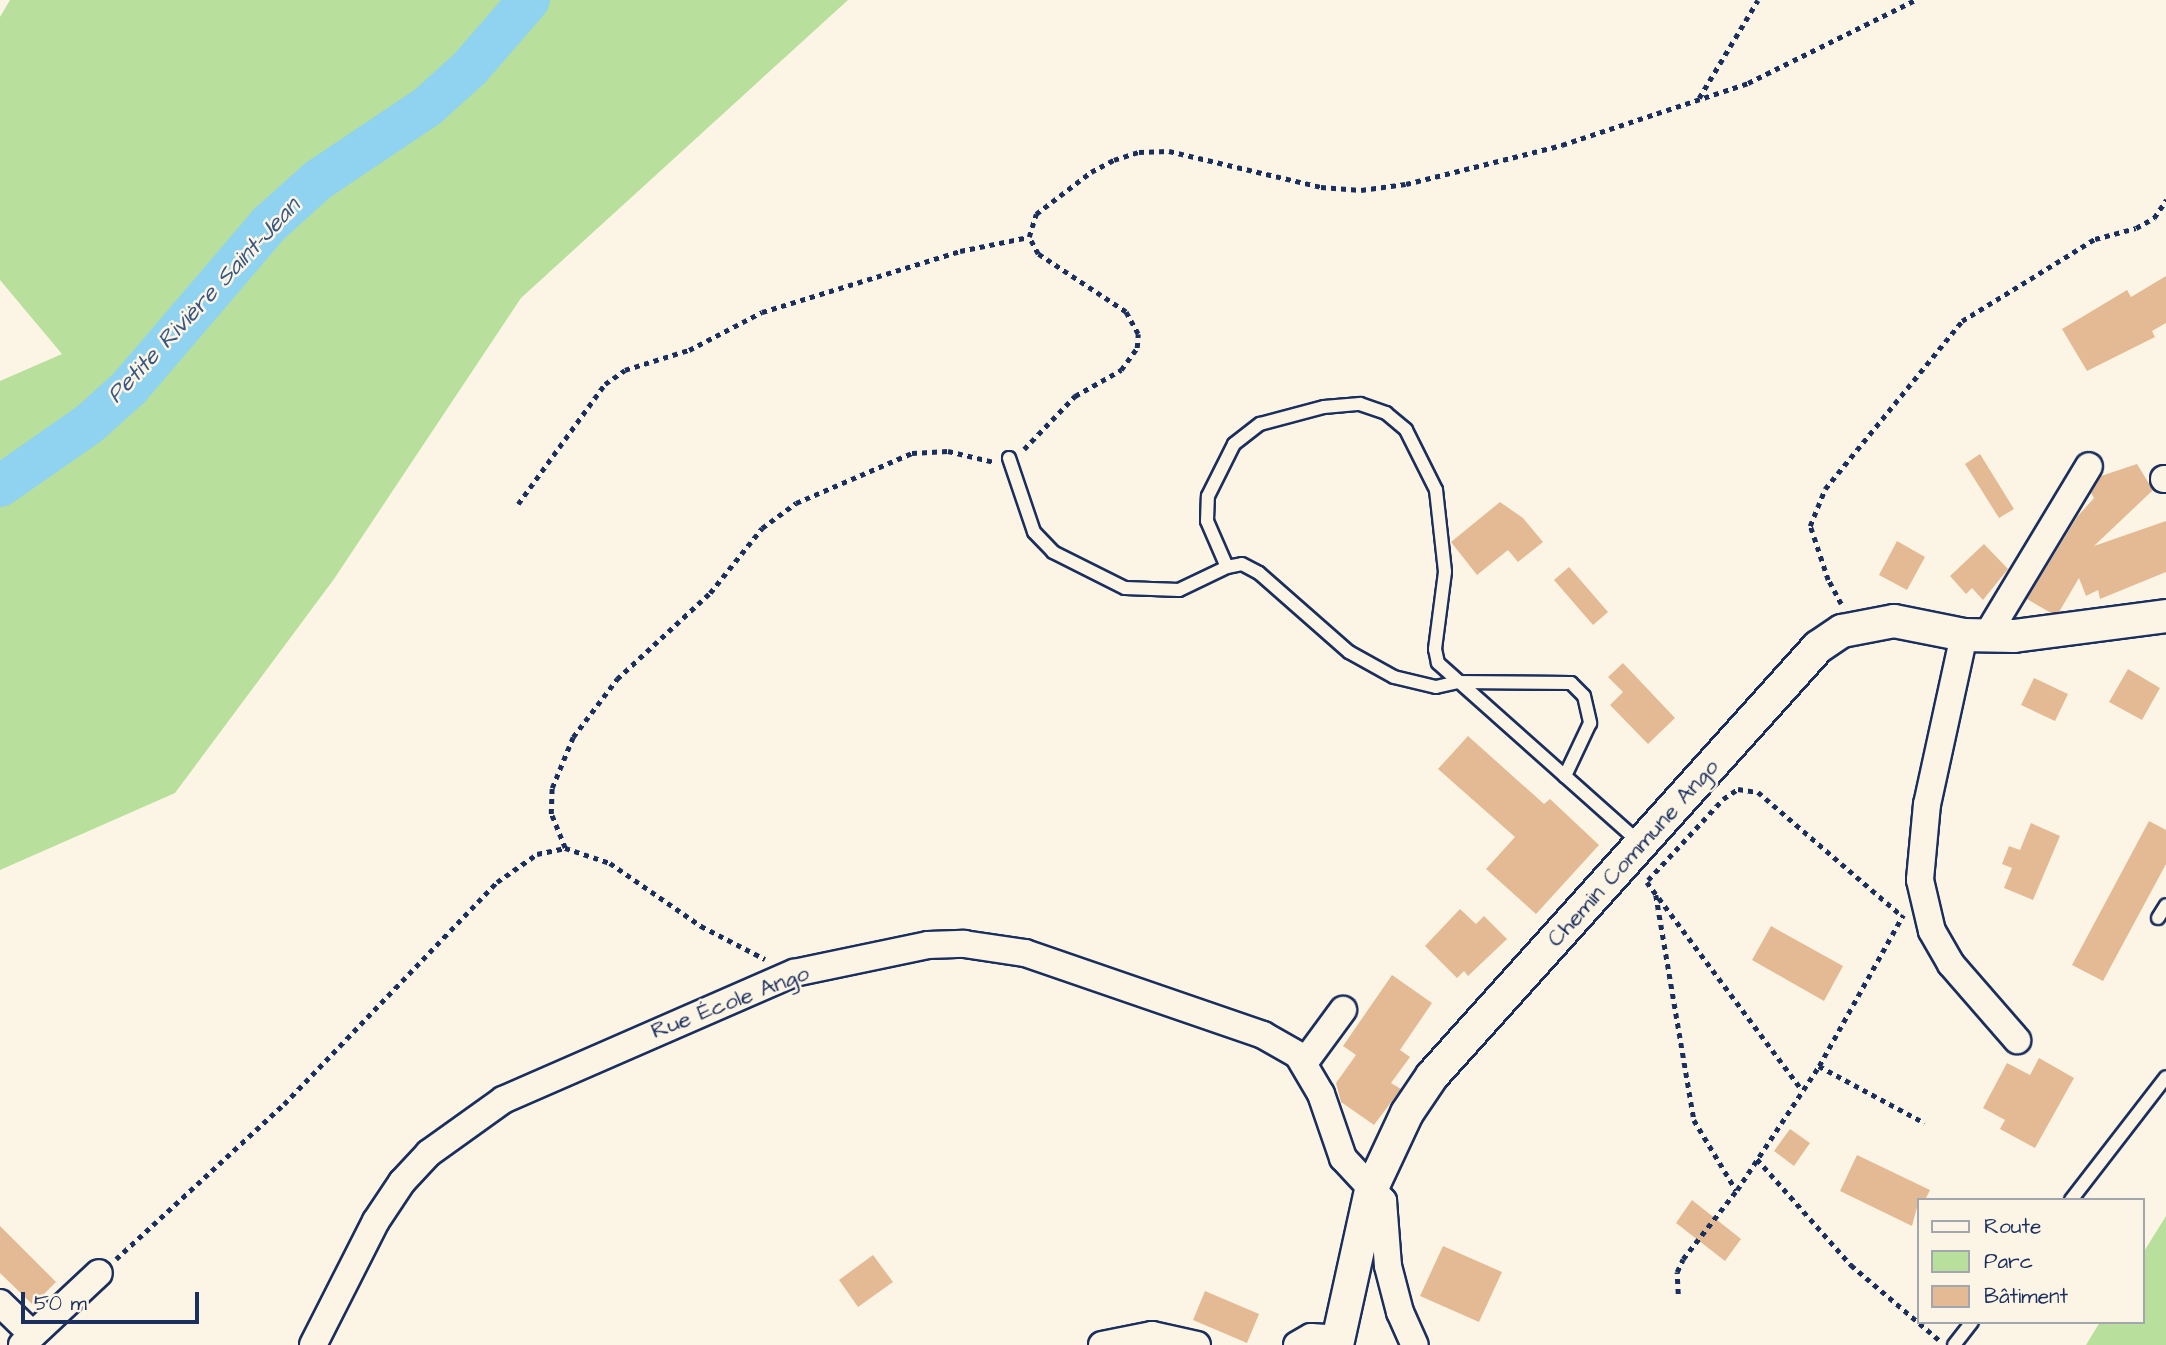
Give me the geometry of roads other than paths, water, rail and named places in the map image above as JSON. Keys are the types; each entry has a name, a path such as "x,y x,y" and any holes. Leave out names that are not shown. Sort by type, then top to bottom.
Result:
{"street":[{"path":"2017,1040 1951,964 1932,931 1920,880 1927,804 1975,635 2089,466"},
{"name":"Chemin Commune Ango","path":"1297,1345 1311,1337 1337,1342 1371,1190 1402,1123 1432,1076 1642,845 1796,666 1842,631 1866,624 1894,621 1975,635 2166,616"},
{"name":"Rue École Ango","path":"313,1345 376,1221 402,1182 464,1125 503,1100 608,1051 794,973 928,944 995,946 1263,1035 1304,1063 1321,1094 1343,1158 1371,1190"},
{"path":"1304,1063 1343,1010"},
{"path":"1371,1190 1382,1200 1388,1266 1400,1312 1415,1345"},
{"path":"0,1304 27,1339 99,1273"},
{"path":"1102,1345 1160,1335 1197,1345"}],"lane":[{"path":"1227,567 1207,522 1208,496 1234,444 1260,424 1324,407 1360,404 1386,413 1406,430 1436,490 1445,572 1435,649 1438,663 1642,845"},
{"path":"1009,458 1034,533 1053,552 1125,587 1152,591 1179,590 1227,567 1242,564 1259,573 1349,652 1394,677 1436,687 1458,682 1571,682 1584,696 1590,723 1565,776"},
{"path":"2158,918 2166,905"},
{"path":"2073,1198 2166,1077"},
{"path":"1954,1345 1970,1324"}],"waterway":[{"name":"Petite Rivière Saint-Jean","path":"0,486 89,424 129,388 269,224 318,180 428,106 470,68 529,0"}]}
